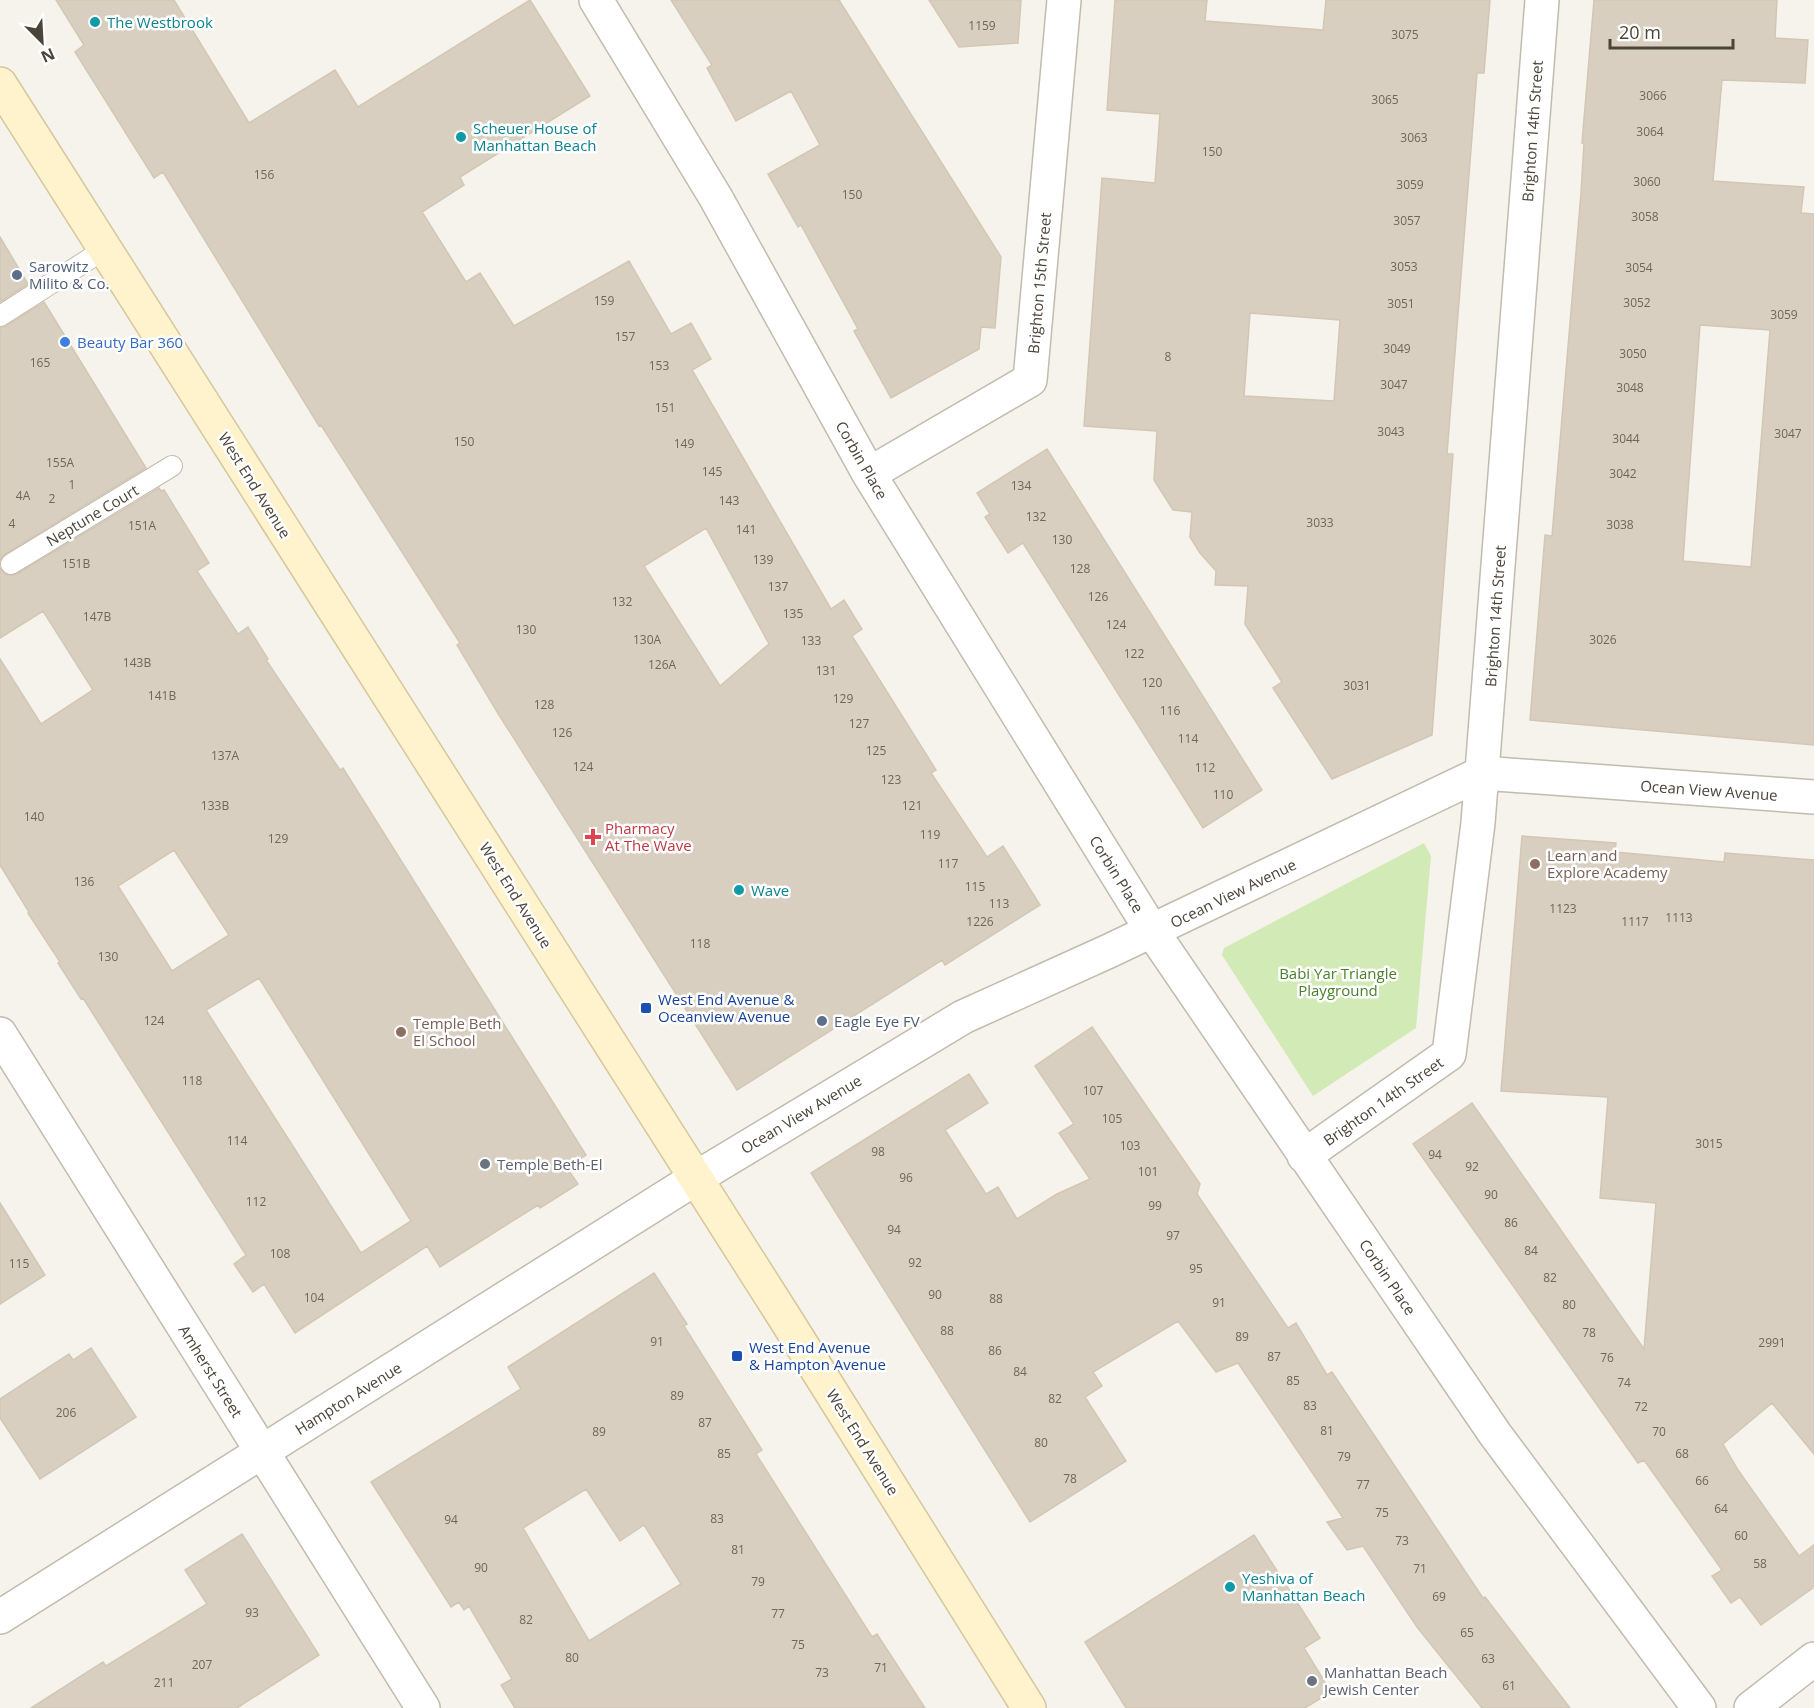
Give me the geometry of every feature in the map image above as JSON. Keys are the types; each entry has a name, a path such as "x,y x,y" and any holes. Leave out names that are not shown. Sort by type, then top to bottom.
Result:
{"main road":[{"name":"West End Avenue","path":"0,84 696,1178 1029,1708"}],"street":[{"name":"Corbin Place","path":"596,0 716,198 869,474 1152,931 1495,1434 1699,1708"},
{"name":"Brighton 15th Street","path":"869,474 1030,380 1064,0"},
{"name":"Brighton 14th Street","path":"1304,1155 1449,1054 1482,773 1542,0"},
{"name":"Ocean View Avenue","path":"696,1178 963,1017 1152,931 1482,773 1814,797"},
{"name":"Amherst Street","path":"0,1034 423,1708"},
{"name":"Hampton Avenue","path":"0,1617 696,1178"},
{"path":"1751,1708 1814,1659"}],"lane":[{"path":"0,316 105,249"},
{"name":"Neptune Court","path":"11,564 172,466"}],"green space":[{"name":"Babi Yar Triangle Playground","path":"1424,843 1431,856 1416,1028 1313,1096 1222,955 1224,948"}],"building":[{"path":"56,0 174,0 249,123 335,70 358,107 530,0 590,96 460,177 464,185 422,212 466,282 480,273 514,326 629,261 671,334 691,323 711,359 692,370 831,609 844,600 862,629 852,636 936,770 931,773 987,857 1003,846 1040,905 945,965 942,960 737,1090 499,715 457,645 460,643 321,425 319,426 163,172 154,178 75,52 84,45","holes":["706,528 769,644 720,686 644,566"]},
{"path":"671,0 839,0 1001,257 995,328 981,327 979,349 891,398 854,331 858,329 801,225 798,227 768,174 820,145 791,91 736,121 707,68 712,65"},
{"path":"929,0 1021,0 1018,43 959,47"},
{"path":"1115,0 1207,0 1205,21 1323,30 1326,0 1490,0 1484,73 1477,73 1447,454 1453,454 1432,735 1332,779 1273,688 1282,682 1245,624 1248,586 1215,585 1216,571 1190,537 1192,512 1173,510 1154,480 1157,431 1084,426 1102,178 1155,183 1160,114 1107,110","holes":["1250,313 1340,320 1334,401 1244,396"]},
{"path":"1594,0 1777,0 1775,38 1808,40 1805,83 1722,80 1713,181 1804,187 1801,213 1814,214 1814,745 1530,720 1545,535 1552,536 1581,193 1584,143 1582,143","holes":["1700,325 1770,330 1751,567 1683,561"]},
{"path":"0,237 28,284 0,302"},
{"path":"44,302 146,468 5,554 0,560 0,328"},
{"path":"1047,449 1262,790 1203,828 1023,543 1008,553 985,517 990,514 977,493"},
{"path":"159,488 161,491 164,490 209,563 197,571 238,634 248,627 268,659 266,660 340,770 343,768 586,1155 567,1168 578,1184 540,1208 538,1205 440,1267 427,1246 295,1333 264,1284 253,1292 234,1264 246,1255 83,998 81,999 58,963 60,962 0,865 0,659 41,724 93,690 43,611 0,638 0,568 6,575 17,574","holes":["174,850 229,935 172,971 118,886","259,978 411,1221 361,1253 206,1010"]},
{"path":"1522,836 1616,843 1615,852 1724,862 1725,853 1814,860 1814,1454 1772,1403 1723,1444 1738,1470 1799,1556 1814,1545 1814,1587 1761,1625 1740,1597 1731,1603 1712,1576 1722,1570 1644,1460 1638,1463 1413,1144 1472,1103 1644,1349 1656,1203 1600,1198 1608,1097 1501,1091"},
{"path":"1092,1027 1200,1184 1197,1194 1288,1328 1296,1323 1327,1375 1332,1372 1483,1598 1485,1597 1570,1708 1482,1708 1417,1627 1363,1546 1347,1550 1327,1522 1343,1518 1238,1363 1216,1372 1178,1321 1093,1372 1102,1386 1085,1397 1126,1461 1030,1522 811,1173 969,1074 988,1103 945,1130 986,1194 998,1187 1017,1219 1057,1194 1090,1179 1059,1133 1074,1124 1035,1066"},
{"path":"0,1203 45,1275 0,1304"},
{"path":"654,1273 687,1324 684,1326 762,1450 756,1454 872,1637 877,1634 925,1708 515,1708 501,1685 512,1679 469,1606 464,1610 459,1602 451,1607 371,1482 521,1389 508,1367","holes":["586,1489 620,1541 644,1525 681,1584 589,1641 523,1528"]},
{"path":"91,1348 136,1417 40,1479 0,1418 0,1399 69,1354 73,1360"},
{"path":"242,1534 319,1655 237,1708 31,1708 103,1662 106,1666 207,1604 185,1570"},
{"name":"Yeshiva of Manhattan Beach","path":"1254,1535 1320,1638 1304,1648 1331,1692 1305,1708 1126,1708 1085,1642"}],"place":[{"name":"The Westbrook","path":"95,22"},
{"name":"Scheuer House of Manhattan Beach","path":"461,137"},
{"name":"Sarowitz Milito & Co.","path":"17,275"},
{"name":"Beauty Bar 360","path":"65,342"},
{"name":"Pharmacy At The Wave","path":"593,837"},
{"name":"Learn and Explore Academy","path":"1535,864"},
{"name":"Wave","path":"739,890"},
{"name":"West End Avenue & Oceanview Avenue","path":"646,1008"},
{"name":"Eagle Eye FV","path":"822,1021"},
{"name":"Temple Beth El School","path":"401,1032"},
{"name":"Temple Beth-El","path":"485,1164"},
{"name":"West End Avenue & Hampton Avenue","path":"737,1356"},
{"name":"Yeshiva of Manhattan Beach","path":"1230,1587"},
{"name":"Manhattan Beach Jewish Center","path":"1312,1681"}]}
